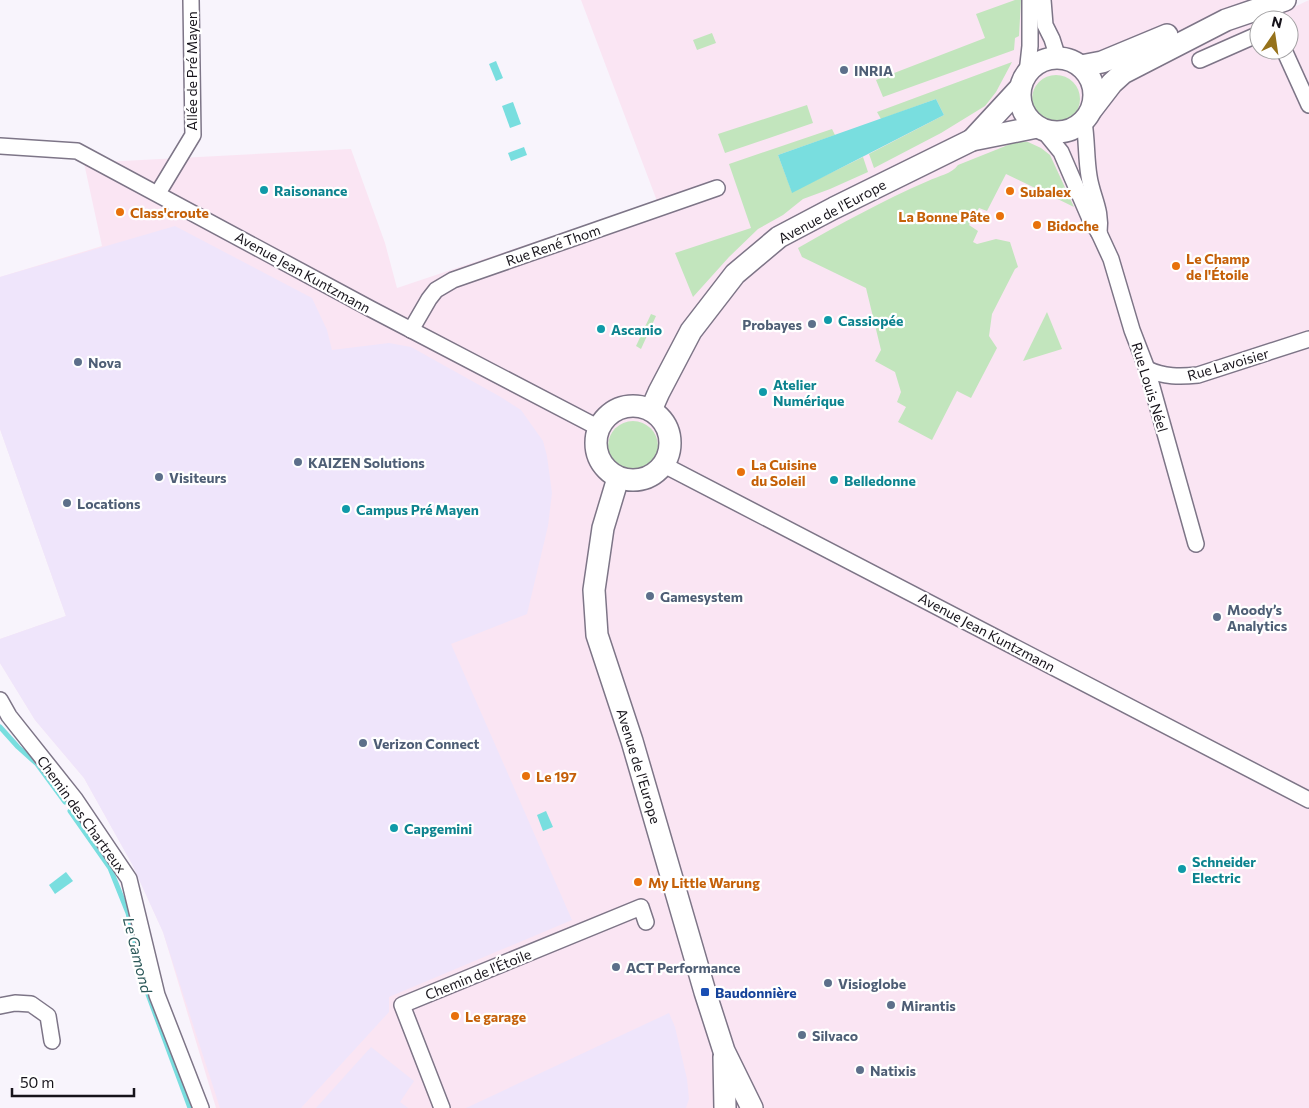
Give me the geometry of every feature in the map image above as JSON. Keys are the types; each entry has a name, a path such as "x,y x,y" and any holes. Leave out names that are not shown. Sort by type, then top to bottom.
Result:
{"main road":[{"path":"1081,66 1102,62 1251,0"},
{"path":"1088,115 1095,97 1094,85 1089,74 1081,66 1070,60 1046,59 1035,64 1023,80 1020,104 1027,118 1040,129 1051,132 1063,132 1074,129 1088,115 1112,83 1131,69 1226,20 1285,0"},
{"name":"Avenue de l'Europe","path":"972,140 1008,100 1023,80"},
{"name":"Avenue de l'Europe","path":"651,410 691,331 735,274 779,237 972,140 1040,129"},
{"path":"626,406 640,406 651,410 662,419 668,430 669,454 664,465 658,471 643,479 633,481 618,478 611,474 597,456 595,442 599,428 612,411 626,406"},
{"name":"Avenue de l'Europe","path":"618,478 603,528 594,590 597,634 632,741 724,1052 752,1108"},
{"name":"Avenue de l'Europe","path":"724,1052 725,1108"}],"street":[{"name":"Allée de Pré Mayen","path":"158,193 193,135 191,0"},
{"path":"1023,80 1030,46 1030,0"},
{"path":"1043,0 1044,25 1052,39 1058,58"},
{"path":"1200,60 1249,38"},
{"path":"1289,60 1309,105"},
{"name":"Rue Louis Néel","path":"1088,115 1086,136 1089,177 1101,219 1099,233"},
{"name":"Rue Louis Néel","path":"1040,129 1061,152 1090,219 1111,259 1132,330 1147,369 1196,544"},
{"name":"Avenue Jean Kuntzmann","path":"0,146 77,151 411,330 599,428"},
{"name":"Rue René Thom","path":"411,330 429,298 436,290 452,280 717,188"},
{"name":"Rue Lavoisier","path":"1147,369 1160,375 1181,377 1198,375 1309,340"},
{"name":"Avenue Jean Kuntzmann","path":"664,465 1309,800"},
{"name":"Chemin des Chartreux","path":"0,700 9,716 74,799 129,879 157,995 202,1108"},
{"name":"Chemin de l'Étoile","path":"442,1108 402,1005 641,907 646,922"},
{"path":"0,1006 16,1003 31,1004 48,1016 52,1041"}],"shaded area":[{"path":"581,0 1256,0 1259,10 1249,10 1249,60 1299,60 1299,10 1288,10 1309,0 1309,1108 216,1108 163,932 132,864 84,778 35,720 0,663 0,639 66,616 0,429 0,277 102,246 84,163 351,149 385,243 397,288 657,201"},
{"path":"175,226 312,298 327,330 332,350 389,343 411,347 499,396 521,410 543,441 547,456 552,493 548,526 527,614 451,644 572,920 389,997 389,1012 301,1108 220,1108 163,932 132,864 84,778 35,720 0,663 0,639 66,616 0,429 0,277"},
{"path":"669,1013 675,1027 687,1079 689,1099 686,1108 466,1108"},
{"path":"371,1047 414,1081 400,1102 408,1108 316,1108"}],"green space":[{"path":"1015,0 1021,0 1019,36 1015,38 1014,50 883,97 876,80 985,38 976,14"},
{"path":"712,33 716,43 697,50 693,40"},
{"path":"1012,62 996,92 985,106 941,133 874,168 869,154 944,115 936,99 881,119 877,112"},
{"path":"1051,75 1061,75 1073,82 1080,94 1080,104 1073,116 1061,123 1051,123 1043,119 1036,112 1032,104 1032,94 1036,86 1043,79"},
{"path":"807,105 813,123 725,153 718,134"},
{"path":"832,129 835,135 778,155 792,192 863,157 868,172 803,199 783,215 758,229 729,257 693,297 675,253 751,228 729,164"},
{"path":"1018,141 1028,142 1050,155 1074,207 1006,174 987,211 979,208 969,225 978,231 973,242 977,244 996,239 1010,242 1018,267 1015,269 992,314 989,336 997,348 971,398 957,391 932,440 898,422 906,407 897,402 901,392 895,372 875,361 881,350 866,288 802,257 798,248 879,204 949,173 958,165"},
{"path":"1047,312 1062,349 1023,361"},
{"path":"651,314 656,316 641,349 636,346"},
{"path":"628,421 638,421 651,428 658,441 658,451 651,464 638,471 628,471 619,467 612,460 608,451 608,441 612,432 619,425"}],"water":[{"path":"496,61 503,78 496,81 489,64"},
{"path":"936,99 944,115 792,193 778,155"},
{"path":"513,102 521,124 510,128 502,106"},
{"path":"524,147 527,155 511,161 508,153"},
{"path":"546,811 553,827 543,831 537,815"},
{"path":"66,872 73,881 55,894 49,885"}],"waterway":[{"name":"Le Gamond","path":"0,727 37,764 65,802"},
{"name":"Le Gamond","path":"70,811 110,868 128,913 146,989 190,1108"}],"place":[{"name":"INRIA","path":"844,70"},
{"name":"Raisonance","path":"264,190"},
{"name":"Subalex","path":"1010,191"},
{"name":"Class'croute","path":"120,212"},
{"name":"La Bonne Pâte","path":"1000,216"},
{"name":"Bidoche","path":"1037,225"},
{"name":"Le Champ de l'Étoile","path":"1176,266"},
{"name":"Cassiopée","path":"828,320"},
{"name":"Probayes","path":"812,324"},
{"name":"Ascanio","path":"601,329"},
{"name":"Nova","path":"78,362"},
{"name":"Atelier Numérique","path":"763,392"},
{"name":"KAIZEN Solutions","path":"298,462"},
{"name":"La Cuisine du Soleil","path":"741,472"},
{"name":"Visiteurs","path":"159,477"},
{"name":"Belledonne","path":"834,480"},
{"name":"Locations","path":"67,503"},
{"name":"Campus Pré Mayen","path":"346,509"},
{"name":"Gamesystem","path":"650,596"},
{"name":"Moody’s Analytics","path":"1217,617"},
{"name":"Verizon Connect","path":"363,743"},
{"name":"Le 197","path":"526,776"},
{"name":"Capgemini","path":"394,828"},
{"name":"Schneider Electric","path":"1182,869"},
{"name":"My Little Warung","path":"638,882"},
{"name":"ACT Performance","path":"616,967"},
{"name":"Visioglobe","path":"828,983"},
{"name":"Baudonnière","path":"705,992"},
{"name":"Mirantis","path":"891,1005"},
{"name":"Le garage","path":"455,1016"},
{"name":"Silvaco","path":"802,1035"},
{"name":"Natixis","path":"860,1070"}]}
